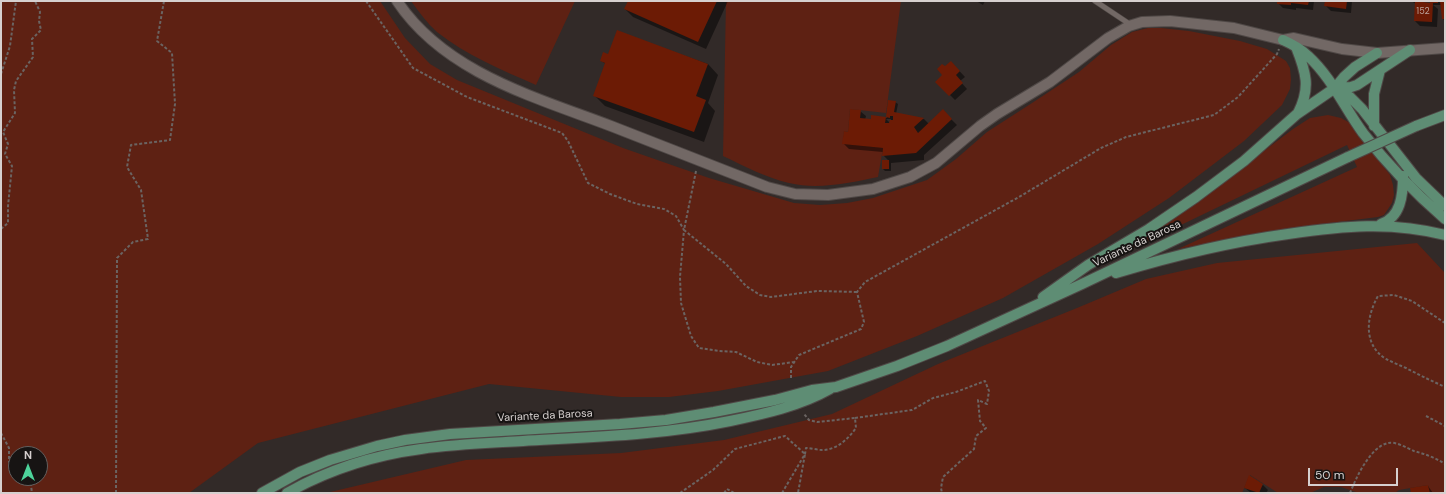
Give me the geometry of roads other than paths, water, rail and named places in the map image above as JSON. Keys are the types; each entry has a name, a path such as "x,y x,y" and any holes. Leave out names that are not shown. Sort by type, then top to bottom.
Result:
{"main road":[{"path":"397,1 414,23 435,43 460,61 487,76 513,88 767,187 804,195 846,193 873,189 910,177 936,163 980,126 1050,82 1108,38 1132,25 1150,21 1184,22 1234,28 1283,40 1308,56 1335,88 1345,106 1363,132 1403,179 1445,219"},
{"path":"1283,40 1294,38 1342,49 1377,53 1445,48"},
{"path":"1296,47 1305,74 1306,86 1305,98 1297,114"},
{"path":"1335,88 1357,85 1410,50"},
{"path":"1024,311 1088,265 1149,229 1191,201 1244,161 1297,114 1335,88 1355,67 1377,53"},
{"path":"1374,126 1374,94 1380,70"},
{"path":"1335,88 1350,96 1416,178 1445,206"},
{"name":"Variante da Barosa","path":"262,493 300,472 330,460 377,446 405,440 450,434 666,420 721,411 836,386 897,366 1024,311 1348,157 1416,126 1445,115"},
{"path":"1379,225 1388,222 1395,214 1401,198 1403,168 1399,156"},
{"path":"1082,284 1179,255 1253,239 1323,229 1379,225 1413,228 1445,235"},
{"name":"Variante da Barosa","path":"287,493 319,477 348,466 407,451 458,445 626,435 705,425 739,419 796,404 816,397 836,386"}],"lane":[{"path":"1095,1 1132,25"}]}
